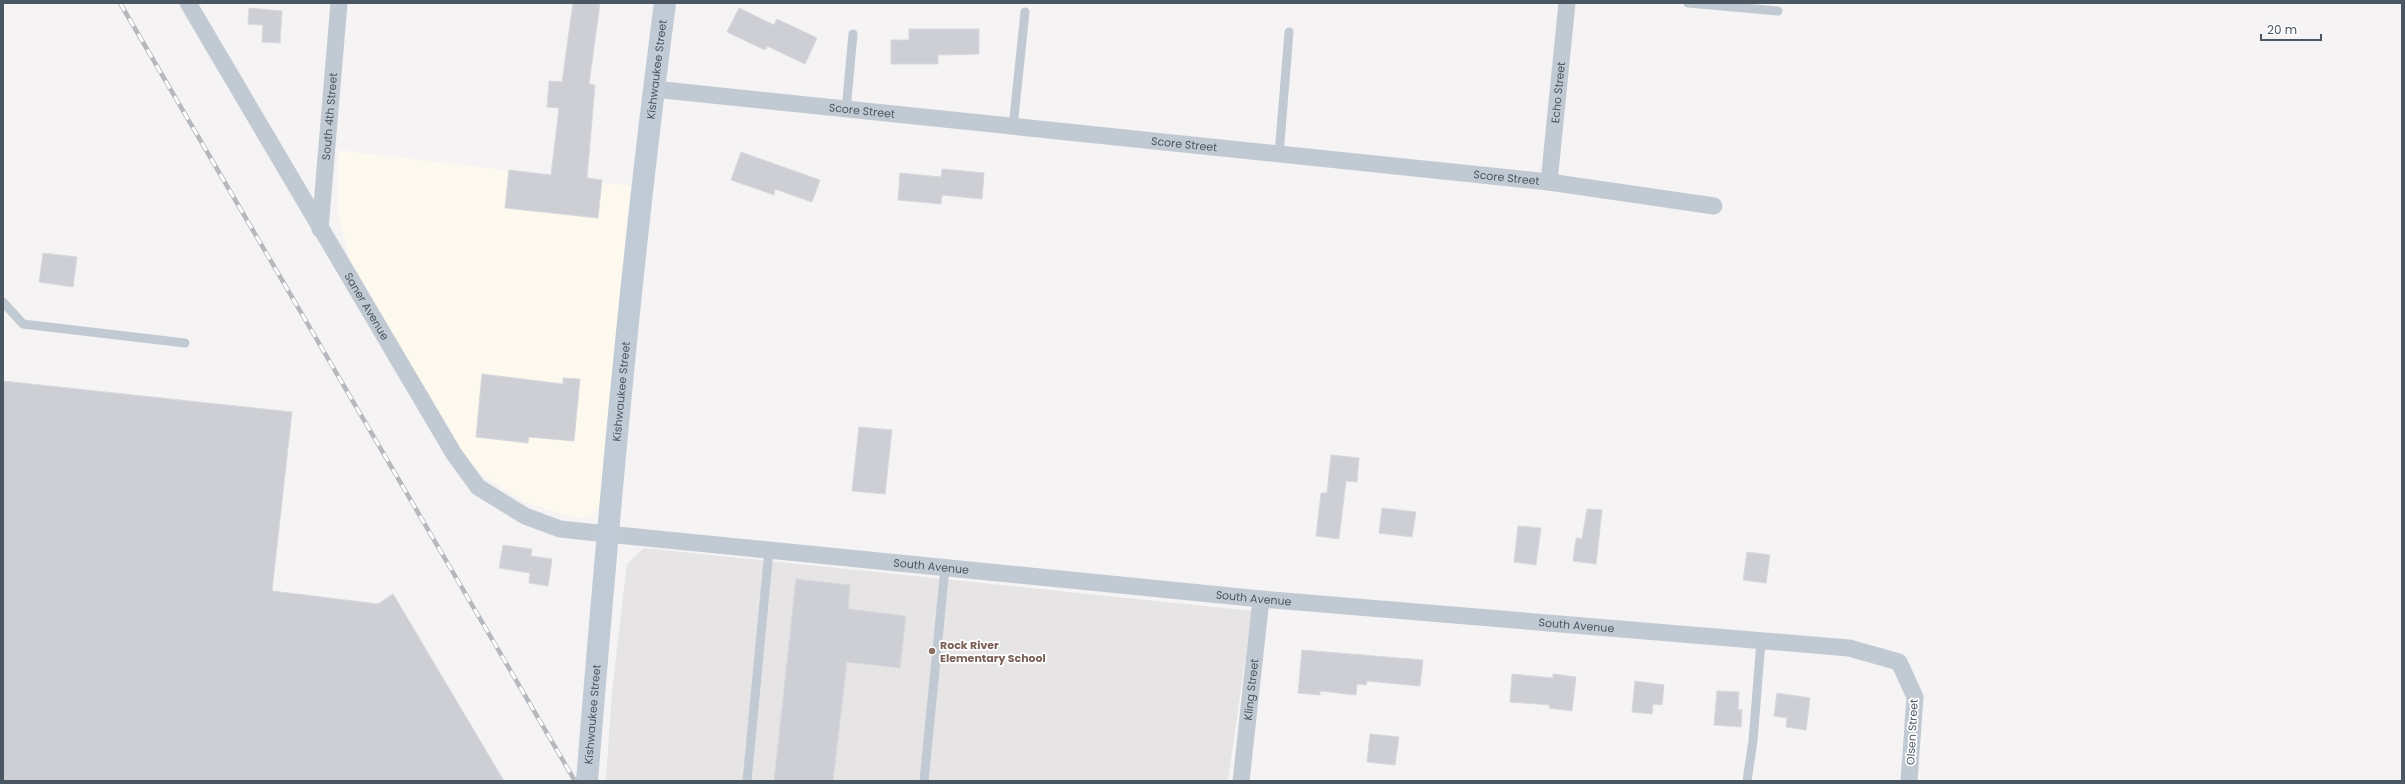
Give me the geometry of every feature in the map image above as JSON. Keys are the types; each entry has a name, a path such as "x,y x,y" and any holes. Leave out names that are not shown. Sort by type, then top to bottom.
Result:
{"street":[{"name":"Saner Avenue","path":"188,3 454,454 478,487 525,516 560,529 607,534"},
{"name":"South 4th Street","path":"320,229 339,3"},
{"name":"Kishwaukee Street","path":"587,781 607,534 654,89 665,3"},
{"name":"Echo Street","path":"1549,182 1567,3"},
{"name":"Score Street","path":"654,89 1549,182 1714,206"},
{"name":"South Avenue","path":"607,534 1261,599 1849,648 1899,662"},
{"name":"Kling Street","path":"1241,781 1261,599"},
{"name":"Olsen Street","path":"1899,662 1915,697 1909,781"}],"lane":[{"path":"1688,3 1778,11"},
{"path":"1013,127 1025,12"},
{"path":"1279,154 1289,32"},
{"path":"846,110 853,34"},
{"path":"3,302 23,324 185,343"},
{"path":"747,781 769,550"},
{"path":"924,781 945,568"},
{"path":"1747,781 1753,741 1761,641"}],"shaded area":[{"path":"339,150 631,186 599,507 592,515 580,519 527,503 483,476 463,455 350,261 338,212"},
{"name":"Rock River Elementary School","path":"644,548 1252,611 1228,781 606,781 612,691 627,564"}],"building":[{"path":"573,3 600,3 589,84 595,85 587,178 602,180 598,218 505,208 509,170 551,175 559,108 547,107 549,81 562,82"},
{"path":"249,8 282,11 280,43 262,42 263,25 248,24"},
{"path":"739,8 774,25 777,19 817,38 805,64 767,46 765,50 727,32"},
{"path":"909,29 979,29 979,54 938,55 938,64 891,64 891,40 909,40"},
{"path":"741,152 820,180 812,202 775,189 774,195 731,180"},
{"path":"942,169 984,173 982,199 942,195 941,204 898,200 900,173 941,177"},
{"path":"43,253 77,257 73,287 39,282"},
{"path":"482,374 563,384 563,378 580,379 574,441 529,437 528,443 476,437"},
{"path":"3,381 292,412 272,591 378,604 393,594 504,781 3,781"},
{"path":"859,427 892,430 885,494 852,491"},
{"path":"1331,455 1359,458 1357,482 1346,481 1339,539 1316,536 1321,493 1327,493"},
{"path":"1382,508 1416,512 1412,537 1379,533"},
{"path":"1587,509 1602,510 1596,564 1573,561 1576,538 1582,539"},
{"path":"1518,526 1541,528 1536,565 1514,562"},
{"path":"503,545 532,549 531,556 552,559 548,586 529,583 530,573 499,568"},
{"path":"1747,552 1770,555 1766,583 1743,580"},
{"path":"796,579 850,585 848,609 906,616 900,668 847,662 833,781 774,781"},
{"path":"1302,650 1423,660 1420,686 1367,681 1366,685 1357,684 1356,695 1320,691 1320,695 1298,693"},
{"path":"1512,674 1553,678 1553,674 1576,677 1572,711 1549,708 1550,705 1510,702"},
{"path":"1635,681 1664,685 1662,705 1653,704 1652,714 1632,712"},
{"path":"1717,691 1739,692 1738,709 1742,710 1741,727 1714,725"},
{"path":"1777,693 1810,698 1806,730 1786,727 1787,718 1774,716"},
{"path":"1370,734 1399,737 1395,765 1367,762"}],"railway":[{"path":"120,3 575,781"}],"place":[{"name":"Rock River Elementary School","path":"932,651"}]}
